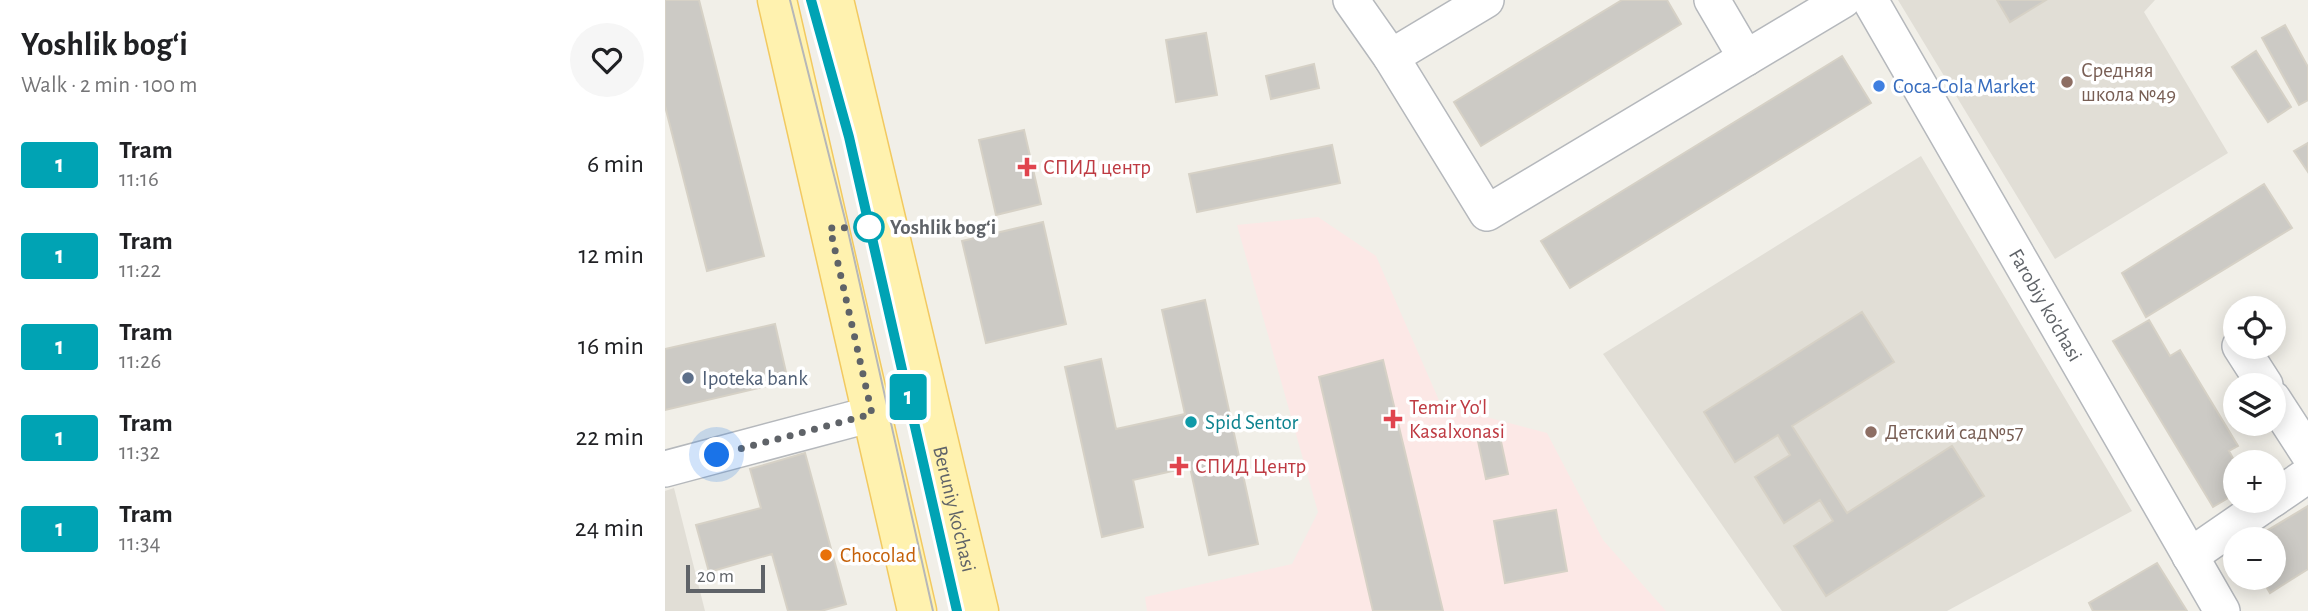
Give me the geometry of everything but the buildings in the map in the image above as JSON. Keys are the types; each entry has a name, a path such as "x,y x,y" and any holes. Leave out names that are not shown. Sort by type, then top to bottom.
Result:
{"main road":[{"path":"777,0 917,611"},
{"name":"Beruniy ko'chasi","path":"834,0 979,611"}],"street":[{"path":"1352,0 1391,57 1487,213 1843,0"},
{"path":"1391,57 1486,0"},
{"path":"1712,0 1746,58"},
{"name":"Farobiy ko'chasi","path":"1870,0 2222,611"},
{"path":"665,469 872,414"},
{"path":"2286,419 2308,453"},
{"path":"2286,490 2308,475"},
{"path":"2190,555 2253,513"}],"shaded area":[{"name":"Средняя школа №49","path":"1898,0 2155,0 2144,12 2228,153 2055,259"},
{"name":"Детский сад№57","path":"1921,156 2132,511 1947,611 1782,611 1603,354"},
{"name":"Temir Yo'l Kasalxonasi","path":"1318,217 1376,256 1441,405 1547,433 1603,540 1666,611 1147,611 1145,597 1292,564 1318,512 1237,225"},
{"path":"674,488 705,611 665,611 665,491"}],"tram line":[{"path":"790,0 848,231 933,611"},
{"path":"811,0 849,137 957,611"},
{"name":"1","path":"811,0 849,137 957,611"}],"place":[{"name":"Средняя школа №49","path":"2067,82"},
{"name":"Coca-Cola Market","path":"1879,86"},
{"name":"СПИД центр","path":"1027,167"},
{"name":"Yoshlik bogʻi","path":"869,227"},
{"name":"Ipoteka bank","path":"688,378"},
{"name":"Temir Yo'l Kasalxonasi","path":"1393,419"},
{"name":"Spid Sentor","path":"1191,422"},
{"name":"Детский сад№57","path":"1871,432"},
{"name":"СПИД Центр","path":"1179,466"},
{"name":"Chocolad","path":"826,555"}],"route":[{"path":"717,455 872,414 830,228 869,227"}]}
